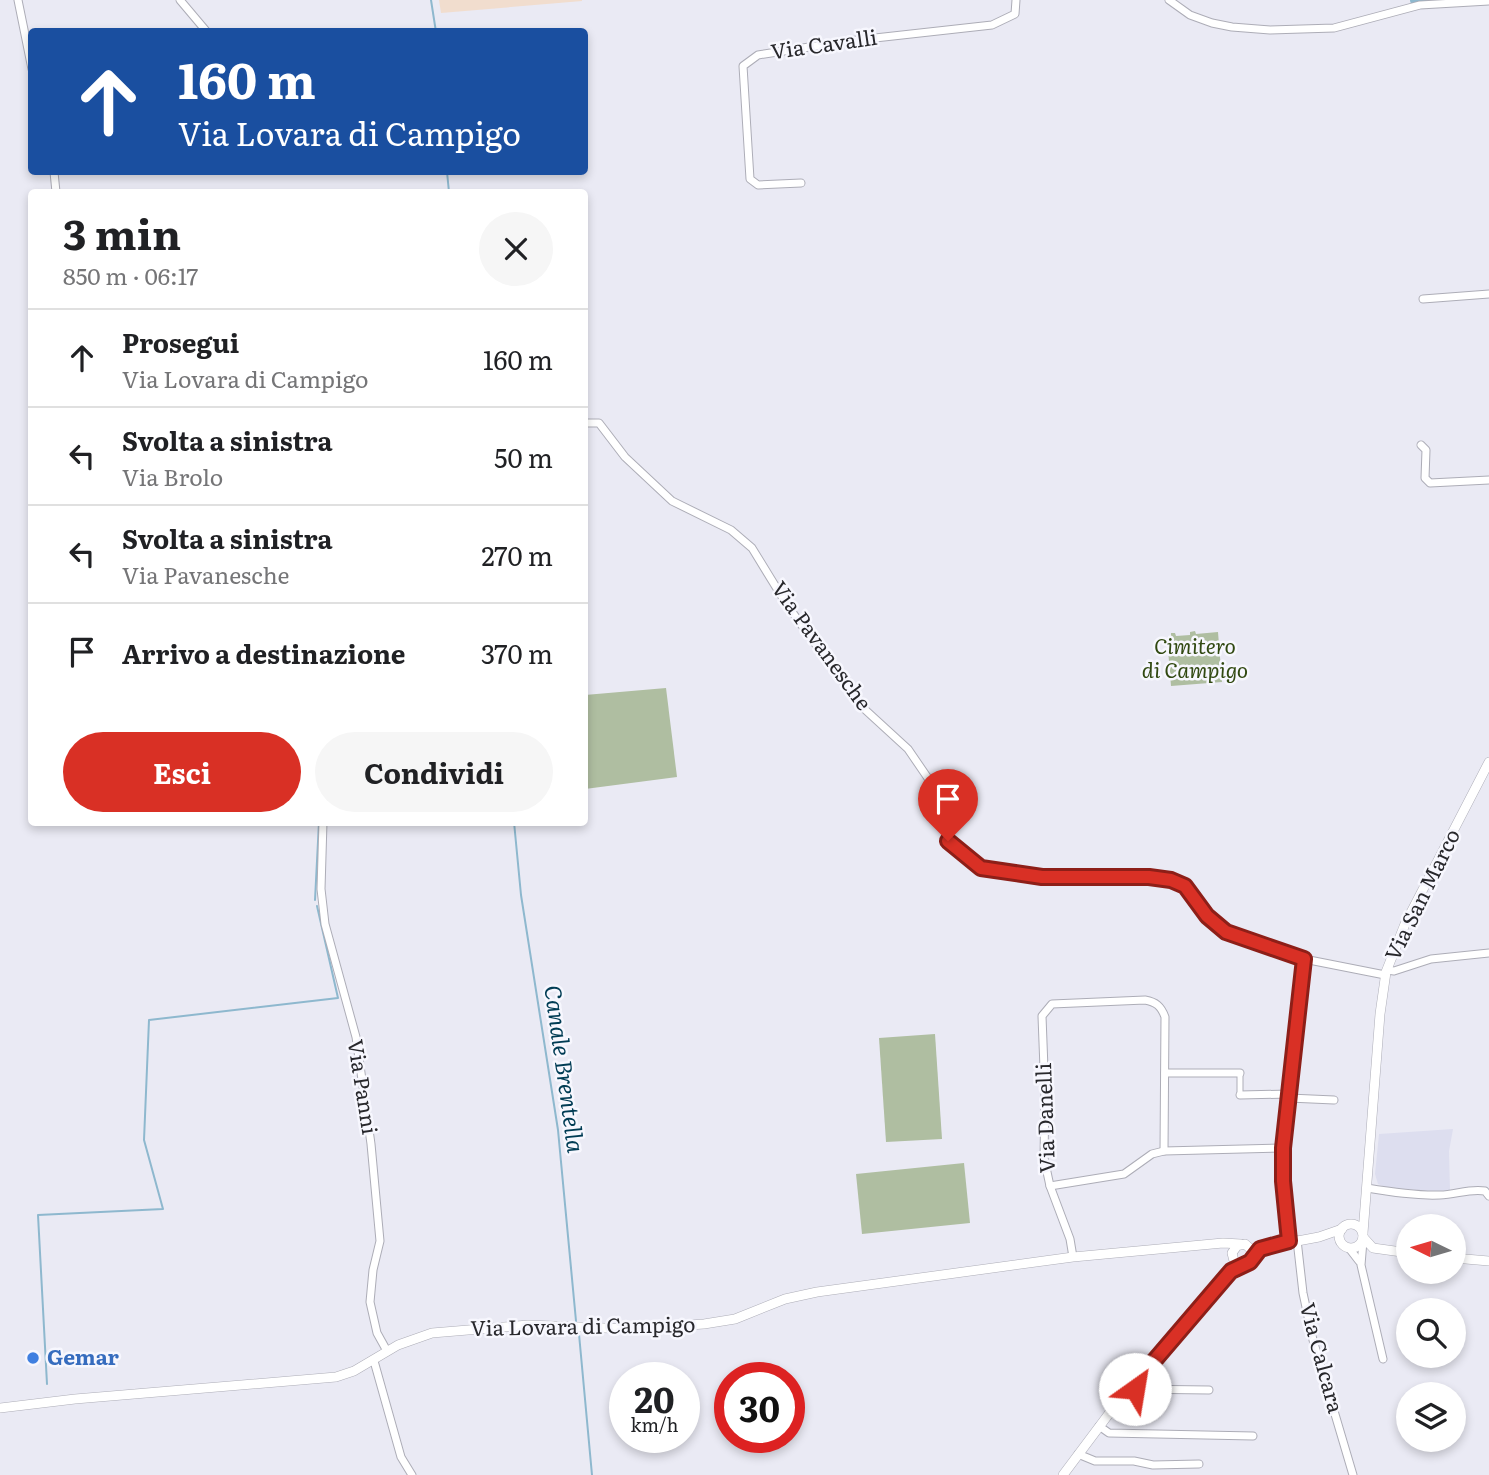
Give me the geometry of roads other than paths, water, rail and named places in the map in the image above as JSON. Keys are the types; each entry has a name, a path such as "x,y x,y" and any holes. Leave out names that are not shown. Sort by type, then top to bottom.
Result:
{"street":[{"path":"18,0 28,49"},
{"path":"180,0 204,28"},
{"name":"Via Cavalli","path":"801,183 758,185 750,179 743,66 758,55 992,24 1015,13 1016,0"},
{"path":"1169,0 1190,15 1212,23 1270,30 1334,28 1420,5 1489,1"},
{"path":"1423,299 1489,294"},
{"name":"Via Pavanesche","path":"588,423 599,422 625,457 672,501 731,530 752,548 787,605 860,705 908,749 934,787 948,841 981,868 1042,877 1149,877 1171,880 1185,886 1207,916 1226,932 1304,959 1386,972"},
{"path":"1421,445 1426,450 1425,478 1430,482 1489,480"},
{"name":"Via San Marco","path":"1356,1243 1367,1188 1380,1014 1386,972 1405,924 1489,762"},
{"name":"Via Panni","path":"323,826 321,889 326,925 356,1037 371,1144 380,1241 370,1303 377,1333 387,1351"},
{"path":"1386,972 1431,959 1489,953"},
{"name":"Via Calcara","path":"1304,959 1283,1148 1283,1181 1290,1241 1313,1340 1353,1475"},
{"name":"Via Danelli","path":"1073,1257 1070,1239 1049,1186 1044,1158 1042,1016 1055,1002 1153,1001 1163,1010 1165,1017 1165,1073"},
{"path":"1164,1151 1165,1073 1240,1073 1240,1095 1335,1100"},
{"path":"1049,1186 1124,1174 1152,1154 1164,1151 1283,1148"},
{"path":"1367,1188 1437,1196 1478,1189 1489,1196"},
{"name":"Via San Marco","path":"1345,1227 1365,1202"},
{"path":"1383,1359 1356,1243 1359,1227 1345,1227 1340,1236 1356,1243 1368,1244 1375,1249 1396,1251"},
{"name":"Via Lovara di Campigo","path":"0,1408 75,1399 317,1380 354,1371 387,1351 432,1333 528,1325 629,1329 718,1322 735,1319 785,1299 809,1294 1073,1257 1223,1243 1315,1238 1345,1227"},
{"name":"Via Lovara di Campigo","path":"1315,1238 1356,1243"},
{"name":"Via Lovara di Campigo","path":"1253,1258 1260,1249 1290,1241"},
{"path":"1356,1243 1361,1264"},
{"path":"1063,1475 1099,1426 1226,1276 1235,1259 1235,1247 1243,1244 1253,1251 1253,1258 1248,1264 1235,1259 1226,1247 1213,1245"},
{"path":"1466,1259 1489,1261"},
{"path":"374,1361 401,1457 412,1475"},
{"path":"1130,1389 1209,1390"},
{"path":"1099,1426 1109,1433 1254,1436"},
{"path":"1078,1454 1095,1461 1134,1461 1153,1465 1199,1464"}],"waterway":[{"name":"Canale Brentella","path":"431,0 435,28"},
{"path":"1416,0 1443,0"},
{"name":"Canale Brentella","path":"447,175 449,189"},
{"path":"315,900 319,826"},
{"name":"Canale Brentella","path":"514,826 521,895 558,1130 576,1321"},
{"path":"47,1384 38,1215 163,1209 144,1140 149,1020 338,998 317,906"},
{"name":"Canale Brentella","path":"579,1334 592,1475"}],"place":[{"name":"Gemar","path":"33,1358"}],"park label":[{"name":"Cimitero di Campigo","path":"1195,659"}]}
